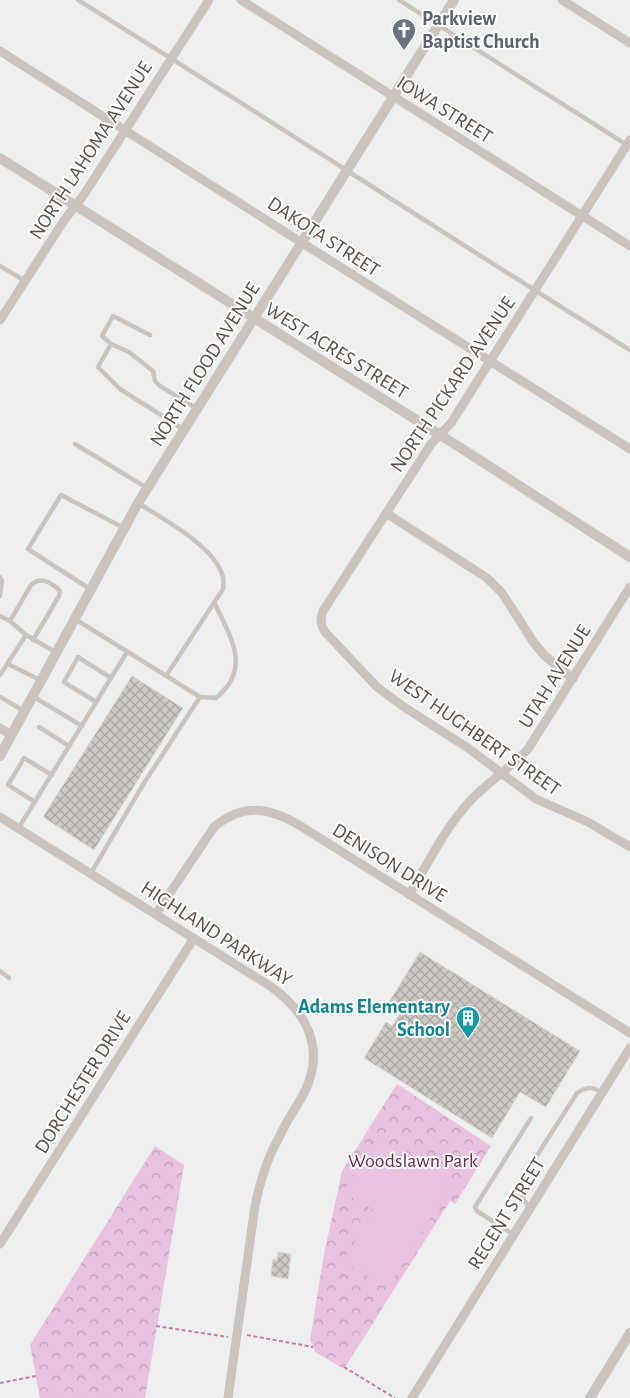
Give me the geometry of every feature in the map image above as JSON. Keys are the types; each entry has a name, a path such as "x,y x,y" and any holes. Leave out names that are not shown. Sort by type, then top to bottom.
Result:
{"street":[{"name":"NORTH LAHOMA AVENUE","path":"0,320 3,308 25,281 64,219 83,196 209,0"},
{"name":"IOWA STREET","path":"241,0 630,246"},
{"name":"NORTH FLOOD AVENUE","path":"0,756 147,488 454,0"},
{"path":"562,0 630,43"},
{"name":"DAKOTA STREET","path":"0,51 630,449"},
{"name":"NORTH PICKARD AVENUE","path":"320,622 323,611 386,513 431,444 451,424 629,144"},
{"name":"WEST ACRES STREET","path":"0,158 628,553"},
{"path":"386,513 472,566 487,578 502,593 534,643 573,680"},
{"name":"UTAH AVENUE","path":"409,895 434,851 460,813 485,786 528,749 630,587"},
{"name":"WEST HUGHBERT STREET","path":"320,622 326,633 377,687 404,707 468,748 536,799 588,822 630,847"},
{"path":"0,728 11,735"},
{"name":"DENISON DRIVE","path":"156,914 214,828 223,820 234,814 255,810 276,813 286,817 630,1033"},
{"name":"HIGHLAND PARKWAY","path":"0,818 91,873 288,999 302,1016 311,1037 313,1066 308,1085 272,1151 255,1206 240,1336 228,1398"},
{"name":"DORCHESTER DRIVE","path":"0,1244 194,938"},
{"name":"REGENT STREET","path":"412,1398 630,1048"},
{"path":"590,1398 630,1333"}],"lane":[{"path":"78,0 630,350"},
{"path":"399,0 629,144"},
{"path":"0,266 25,281"},
{"path":"150,335 113,316 102,336 111,344 133,355 153,371 155,381 160,386 196,408"},
{"path":"111,344 98,367 120,389 183,429"},
{"path":"75,444 147,488"},
{"path":"90,589 28,548 61,495 124,528"},
{"path":"138,503 182,530 215,561 224,578 223,589 166,676"},
{"path":"0,577 2,581 0,596"},
{"path":"10,621 35,581 43,580 55,586 60,590 59,596 34,640"},
{"path":"74,618 200,697 216,698 226,690 236,672 236,656 226,626 214,602"},
{"path":"0,616 10,621 26,635 56,652"},
{"path":"0,675 26,635"},
{"path":"18,829 127,652"},
{"path":"96,702 64,682 78,657 111,678"},
{"path":"8,664 40,680"},
{"path":"32,696 82,726"},
{"path":"0,697 24,711"},
{"path":"91,873 144,783 200,697"},
{"path":"39,727 69,746"},
{"path":"35,802 8,785 24,758 52,775"},
{"path":"0,971 9,978"},
{"path":"530,1207 523,1199 520,1185 525,1174 577,1092 587,1087 602,1092"},
{"path":"514,1234 477,1211 475,1207 531,1118"}],"path":[{"path":"156,1326 313,1347"},
{"path":"344,1367 395,1398"},
{"path":"0,1384 36,1376"}],"green space":[{"name":"Woodslawn Park","path":"397,1084 491,1146 455,1204 450,1201 344,1369 315,1352 310,1340 324,1254 342,1171"},
{"path":"384,1141 405,1156 407,1153 453,1181 388,1288 343,1261 373,1210 343,1192 371,1147 375,1143"},
{"path":"155,1146 184,1165 145,1398 40,1398 30,1345"}],"building":[{"path":"132,676 183,708 94,850 43,817"},
{"name":"Adams Elementary School","path":"420,952 580,1051 546,1107 520,1092 492,1138 364,1058 386,1022 392,1026 401,1012 388,1004"},
{"path":"278,1252 291,1254 288,1279 271,1276 273,1259 277,1260"}],"place":[{"name":"Parkview Baptist Church","path":"404,51"},
{"name":"Adams Elementary School","path":"468,1039"}]}
